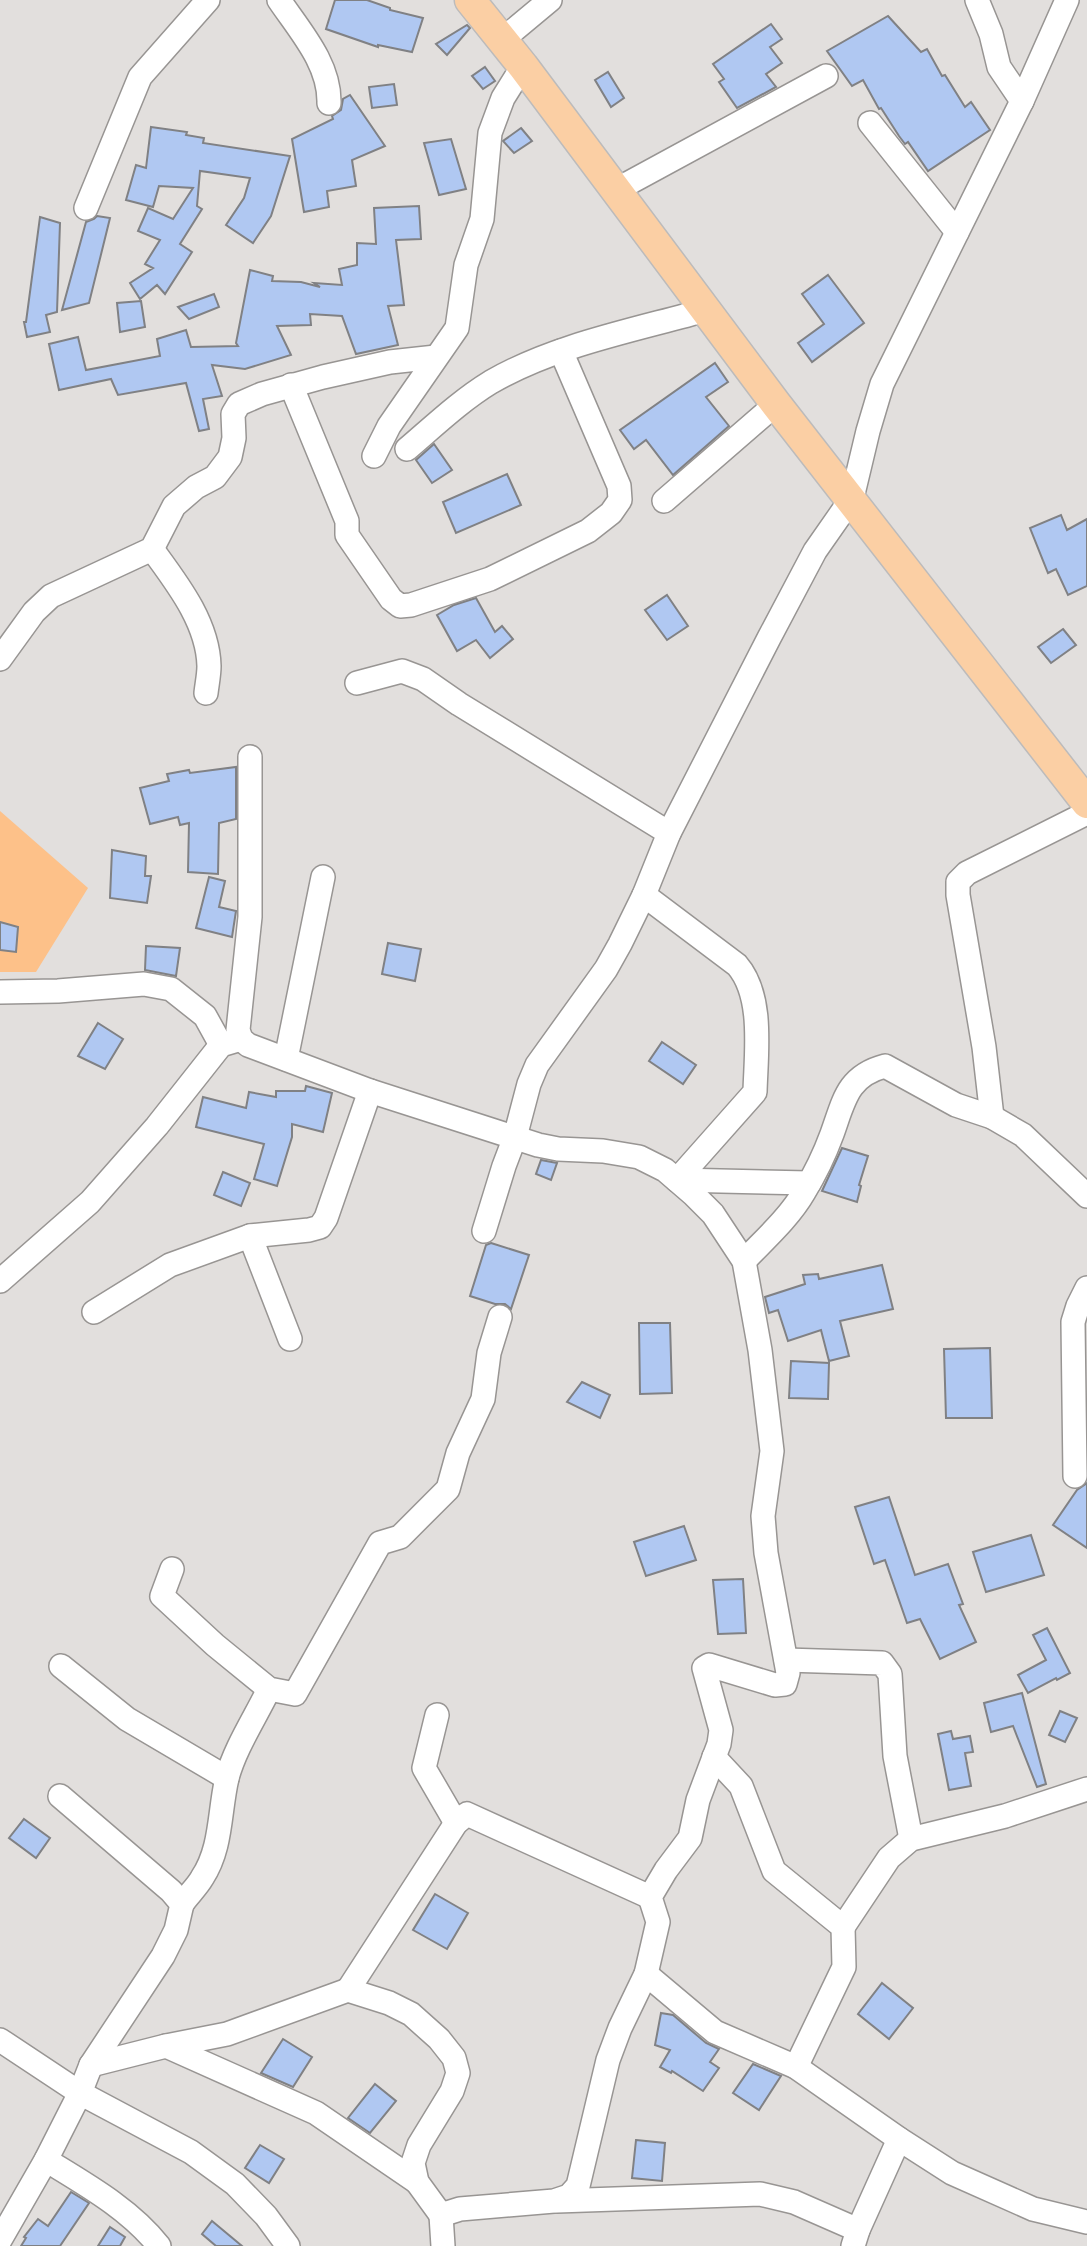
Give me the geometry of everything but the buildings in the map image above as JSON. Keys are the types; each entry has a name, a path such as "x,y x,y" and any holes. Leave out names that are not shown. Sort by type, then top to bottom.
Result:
{"main road":[{"path":"470,0 523,66 776,404 852,498 1087,803"}],"street":[{"path":"86,208 140,77 208,0"},
{"path":"279,0 323,68 329,87 329,103"},
{"path":"502,40 550,0"},
{"path":"976,0 991,33 999,67 1022,101"},
{"path":"484,1231 515,1137 528,1084 537,1065 607,969 644,895 669,833 815,551 852,498 882,384 1022,101 1067,0"},
{"path":"374,456 381,439 457,328 466,265 482,219 490,133 503,98 523,66"},
{"path":"616,190 826,76"},
{"path":"870,123 957,232"},
{"path":"407,449 464,400 494,381 561,351 706,310"},
{"path":"291,386 347,521 348,535 391,600 400,606 411,605 490,579 588,531 611,513 620,500 619,485 561,351"},
{"path":"0,660 34,612 51,596 152,549 174,506 196,487 215,478 230,457 234,438 233,414 239,404 291,386 390,362 436,357"},
{"path":"664,501 776,404"},
{"path":"152,549 200,624 209,664 206,693"},
{"path":"357,683 402,671 423,679 669,833"},
{"path":"0,1281 90,1202 231,1042 238,1030 250,917 250,757"},
{"path":"992,1117 984,1046 958,882 967,873 1087,813"},
{"path":"286,1059 323,877"},
{"path":"644,895 737,965 745,974 757,1015 755,1092 677,1180"},
{"path":"0,992 58,991 144,984 171,989 205,1016 231,1042 248,1045 370,1091 515,1137 558,1149 603,1151 639,1157 665,1170 713,1214 744,1261 760,1350 772,1451 763,1516 766,1553 788,1673 785,1684 775,1685 709,1665 704,1668 720,1730 719,1744 698,1800 691,1838 666,1870 650,1897"},
{"path":"744,1261 790,1212 809,1183 832,1135 841,1104 850,1086 874,1069 885,1066 956,1105 992,1117 1023,1135 1087,1196"},
{"path":"94,1312 170,1265 250,1236 320,1227 326,1218 370,1091"},
{"path":"677,1180 809,1183"},
{"path":"250,1236 290,1339"},
{"path":"1075,1476 1073,1322 1077,1306 1087,1289"},
{"path":"172,1569 162,1596 215,1645 269,1689 295,1693 380,1543 400,1538 447,1489 458,1453 484,1399 489,1353 500,1317"},
{"path":"786,1660 882,1663 890,1674 895,1756 911,1839"},
{"path":"61,1666 127,1719 227,1778"},
{"path":"0,2240 46,2160 91,2065 163,1956 176,1930 182,1904 202,1879 212,1860 227,1778 269,1689"},
{"path":"437,1714 424,1768 456,1823"},
{"path":"714,1757 741,1786 774,1871 844,1927"},
{"path":"796,2067 845,1967 844,1927 889,1858 911,1839 1005,1816 1087,1789"},
{"path":"60,1796 171,1891 182,1904"},
{"path":"91,2065 227,2034 348,1990 456,1823 467,1814 650,1897 658,1922 646,1974 608,2060 578,2186 569,2196 554,2202"},
{"path":"646,1974 715,2032 796,2067 952,2173 1033,2209 1087,2222"},
{"path":"348,1990 389,2003 411,2014 439,2039 454,2058 458,2073 452,2091 419,2146 413,2163 416,2182"},
{"path":"0,2040 80,2093 191,2152 235,2184 266,2216 288,2246"},
{"path":"166,2046 316,2113 416,2182 441,2215 443,2246"},
{"path":"441,2215 460,2209 554,2202 760,2194 794,2202 856,2238 899,2139"},
{"path":"46,2160 111,2203 159,2246"}],"shaded area":[{"path":"0,811 88,888 36,972 0,972"}]}
